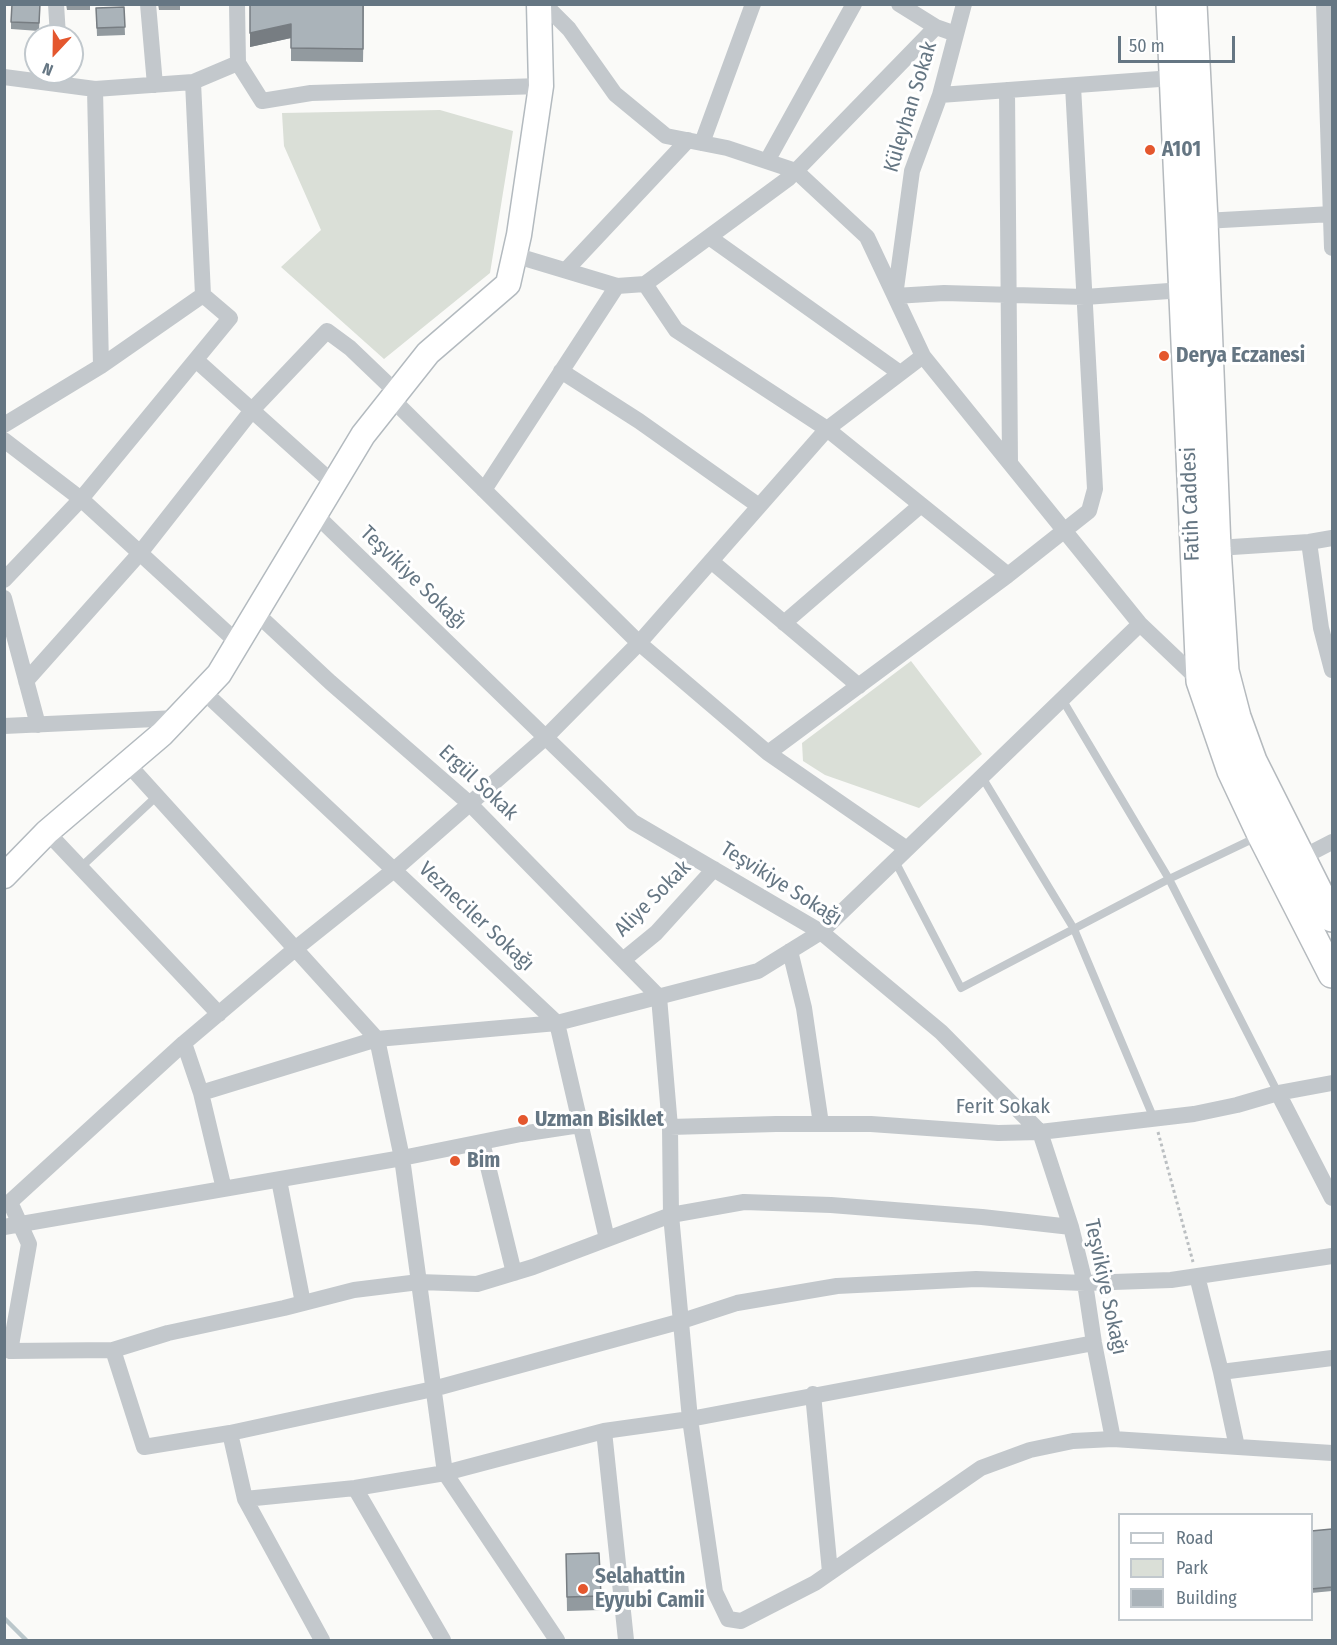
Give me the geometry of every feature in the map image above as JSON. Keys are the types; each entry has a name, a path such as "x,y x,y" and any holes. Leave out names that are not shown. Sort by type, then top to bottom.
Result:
{"main road":[{"name":"Fatih Caddesi","path":"1170,4 1200,681 1231,771 1261,835 1332,970"},
{"path":"1194,4 1216,548 1225,671 1237,717 1253,761 1332,918"}],"street":[{"path":"56,4 57,24"},
{"path":"148,4 154,84"},
{"path":"237,4 238,63 262,101 311,93 541,86"},
{"path":"566,270 695,141 753,4"},
{"path":"767,161 854,4"},
{"path":"898,4 936,27 956,34"},
{"name":"Küleyhan Sokak","path":"895,296 912,171 940,95 964,4"},
{"path":"1324,4 1332,248"},
{"path":"552,7 615,94 666,136 695,141 796,171 867,237 923,356 1140,624 1200,681"},
{"path":"4,876 47,832 177,718 219,674 363,435 428,353 508,284 552,7"},
{"path":"514,255 617,286 645,284 789,178 936,27"},
{"path":"79,84 95,89 194,82 238,63"},
{"path":"4,77 24,77"},
{"path":"940,95 1173,78"},
{"path":"4,580 81,499 230,318 203,295 194,82"},
{"path":"768,753 1008,575 1089,511 1095,489 1073,86"},
{"path":"95,89 101,366"},
{"path":"1007,90 1010,463"},
{"path":"1204,221 1332,214"},
{"path":"709,237 900,373"},
{"path":"645,284 676,330 827,429 1008,575"},
{"path":"484,490 617,286"},
{"path":"895,296 944,293 1085,297 1183,290"},
{"path":"4,425 101,366 203,295"},
{"path":"26,681 140,553 253,410 327,331 350,348 484,490 639,643 768,753 901,855"},
{"path":"923,356 827,429 639,643 546,737 394,870 295,949 184,1044 9,1202 12,1226 29,1244 10,1351 113,1350 168,1333 354,1290 419,1282 477,1284 514,1273 671,1215 744,1202 831,1205 982,1217 1071,1227"},
{"path":"196,360 334,484"},
{"path":"561,371 639,421 759,506"},
{"path":"4,440 81,499 238,643"},
{"path":"784,623 921,505"},
{"name":"Teşvikiye Sokağı","path":"316,514 633,822 821,932 941,1032 1040,1132 1071,1227 1085,1283 1113,1439"},
{"path":"1216,548 1309,542 1332,538"},
{"path":"1309,542 1321,628 1332,670"},
{"path":"711,561 859,686"},
{"path":"4,598 38,724"},
{"name":"Ergül Sokak","path":"256,613 330,682 470,804 659,997"},
{"path":"201,1093 377,1039 556,1023 758,971 821,932 1140,624"},
{"name":"Vezneciler Sokağı","path":"203,691 556,1023"},
{"path":"4,726 177,718"},
{"path":"127,763 377,1039 402,1158 445,1473 557,1641"},
{"path":"47,832 219,1014"},
{"path":"1301,858 1332,842"},
{"name":"Aliye Sokak","path":"623,960 656,933 714,869"},
{"path":"790,951 804,1008 820,1124"},
{"path":"659,997 670,1126 671,1215 690,1419 715,1592 728,1619 741,1621 814,1583 981,1468 1030,1450 1073,1441 1113,1439 1332,1453"},
{"path":"556,1023 607,1239"},
{"path":"184,1044 201,1093 225,1189"},
{"name":"Ferit Sokak","path":"670,1126 871,1124 998,1133 1040,1132 1194,1114 1278,1093 1332,1083"},
{"path":"1278,1093 1332,1198"},
{"path":"12,1226 580,1125"},
{"path":"482,1142 514,1273"},
{"path":"279,1180 303,1303"},
{"path":"113,1350 144,1447 230,1433 433,1389 682,1321 737,1303 837,1286 976,1279 1085,1283 1171,1280 1332,1256"},
{"path":"1197,1275 1237,1447"},
{"path":"245,1499 355,1488 445,1473 604,1431 690,1419 813,1394 1094,1343"},
{"path":"1221,1372 1332,1358"},
{"path":"813,1394 830,1572"},
{"path":"604,1431 626,1641"},
{"path":"230,1433 245,1499 322,1641"},
{"path":"355,1488 443,1641"}],"lane":[{"path":"1062,699 1169,879 1278,1093"},
{"path":"982,777 1074,929 1154,1119"},
{"path":"81,867 157,796"},
{"path":"901,855 961,988 1025,957 1169,879 1261,835"}],"path":[{"path":"1154,1119 1197,1275"}],"green space":[{"path":"440,110 513,131 490,273 384,359 281,267 321,230 284,146 282,113"},
{"path":"911,661 982,754 919,808 825,775 803,761 802,743"}],"building":[{"path":"12,4 40,4 39,23 11,22"},
{"path":"250,4 363,4 363,49 291,48 291,24 250,33"},
{"path":"124,7 125,27 97,28 96,8"},
{"path":"1332,1529 1332,1587 1313,1589 1313,1531"},
{"name":"Selahattin Eyyubi Camii","path":"599,1553 601,1596 567,1597 566,1554"}],"waterway":[{"path":"4,1618 26,1640"}],"place":[{"name":"A101","path":"1150,150"},
{"name":"Derya Eczanesi","path":"1164,356"},
{"name":"Uzman Bisiklet","path":"523,1120"},
{"name":"Bim","path":"455,1161"},
{"name":"Selahattin Eyyubi Camii","path":"583,1589"}]}
